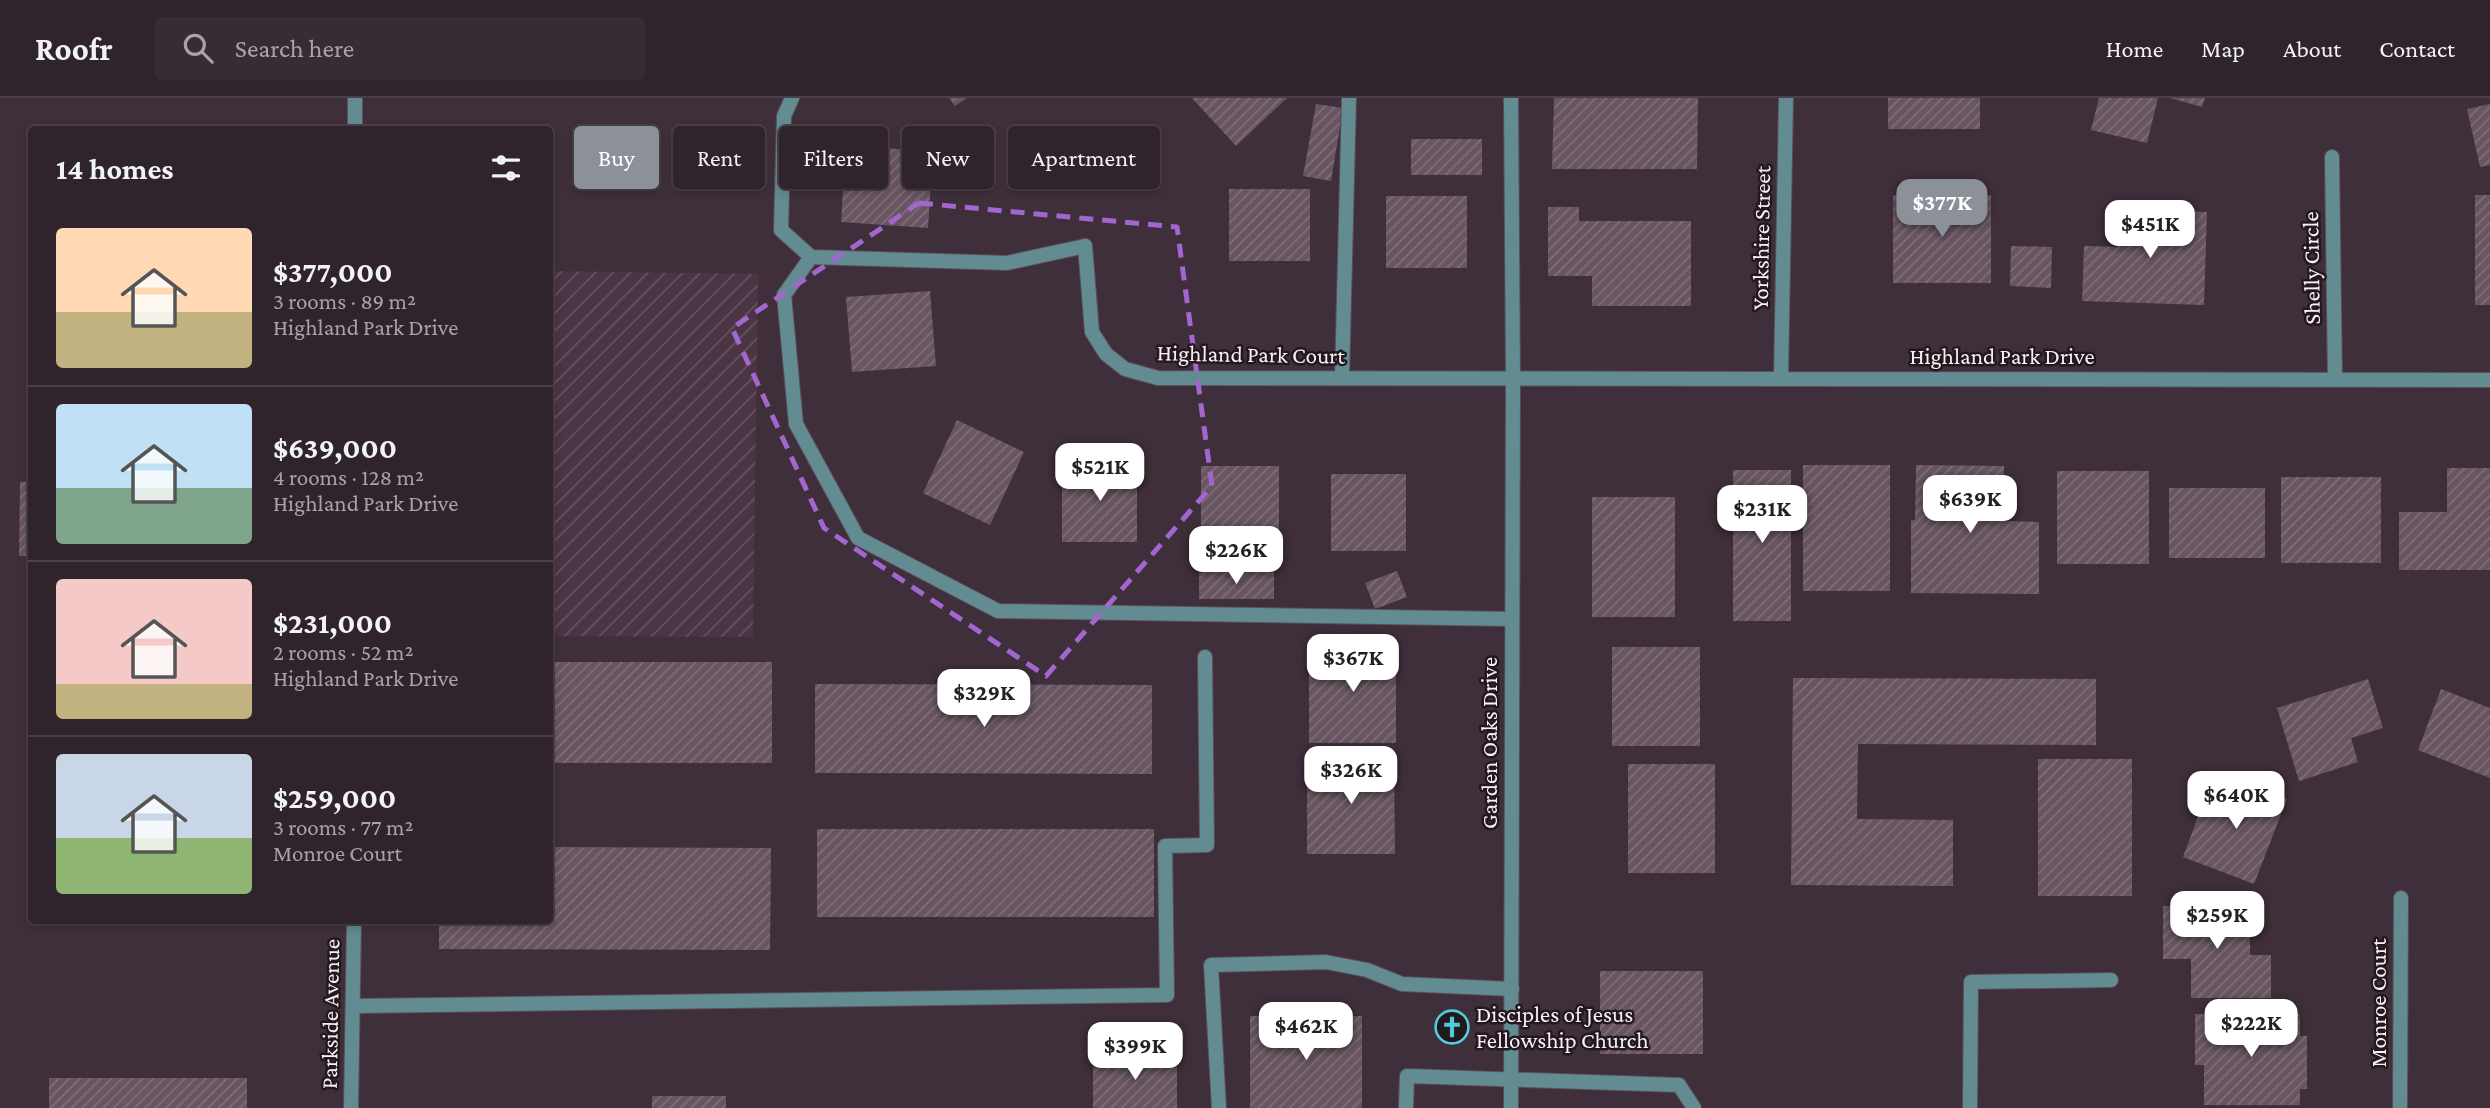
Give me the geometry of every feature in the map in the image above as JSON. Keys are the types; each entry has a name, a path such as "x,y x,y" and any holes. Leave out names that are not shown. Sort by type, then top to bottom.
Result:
{"street":[{"path":"355,98 355,126"},
{"path":"792,98 784,116 781,230 811,257 784,295 796,424 859,538 998,611 1512,619"},
{"path":"1342,379 1349,98"},
{"name":"Garden Oaks Drive","path":"1511,98 1511,1108"},
{"name":"Yorkshire Street","path":"1781,378 1786,98"},
{"name":"Shelly Circle","path":"2332,157 2335,380"},
{"name":"Highland Park Court","path":"811,257 1007,263 1085,246 1092,332 1107,354 1125,369 1157,378 1513,379"},
{"name":"Highland Park Drive","path":"1513,379 2490,380"},
{"path":"354,1006 1167,995 1165,846 1207,845 1205,657"},
{"name":"Monroe Court","path":"2400,1108 2401,898"},
{"name":"Parkside Avenue","path":"351,1108 354,924"},
{"path":"1219,1108 1211,965 1326,962 1367,970 1402,984 1512,989"},
{"path":"1970,1108 1971,982 2111,980"},
{"path":"1406,1108 1407,1076 1679,1085 1694,1108"}],"highlighted area":[{"path":"919,203 1177,227 1212,486 1046,676 824,528 732,328"}],"shaded area":[{"path":"553,271 758,274 753,637 553,636"}],"building":[{"path":"949,98 966,98 955,106"},
{"path":"1192,98 1287,98 1236,146"},
{"path":"1554,98 1698,98 1697,169 1552,169"},
{"path":"1888,98 1980,98 1980,129 1888,129"},
{"path":"2099,98 2158,98 2147,143 2091,130"},
{"path":"2170,98 2205,98 2202,107"},
{"path":"1316,104 1343,108 1331,181 1303,176"},
{"path":"2490,104 2490,165 2480,167 2467,109"},
{"path":"1411,139 1482,139 1482,175 1411,175"},
{"path":"888,148 902,149 902,189 931,189 928,228 841,222 843,189 888,189"},
{"path":"1229,189 1310,189 1310,261 1229,261"},
{"path":"1893,195 1991,195 1991,283 1893,283"},
{"path":"2475,195 2490,195 2490,305 2475,305"},
{"path":"1386,196 1467,196 1467,268 1386,268"},
{"path":"1548,207 1579,207 1579,221 1691,221 1691,306 1592,306 1592,276 1548,276"},
{"path":"2120,209 2207,212 2204,305 2082,301 2084,246 2118,247"},
{"path":"2011,246 2052,247 2051,288 2010,286"},
{"path":"930,291 936,366 852,372 846,297"},
{"path":"957,420 1024,452 990,525 923,493"},
{"path":"1062,465 1137,465 1137,542 1062,542"},
{"path":"1803,465 1890,465 1890,591 1803,591"},
{"path":"1916,465 2004,466 2004,521 2039,522 2039,594 1911,593 1911,520 1915,520"},
{"path":"1201,466 1279,466 1279,546 1201,546"},
{"path":"2447,468 2490,468 2490,570 2399,570 2399,512 2447,512"},
{"path":"1733,470 1791,470 1791,621 1733,621"},
{"path":"2057,471 2149,471 2149,564 2057,564"},
{"path":"1331,474 1406,474 1406,551 1331,551"},
{"path":"2281,477 2381,477 2381,563 2281,563"},
{"path":"20,482 28,482 28,556 19,556"},
{"path":"2169,488 2265,488 2265,558 2169,558"},
{"path":"1592,497 1675,497 1675,617 1592,617"},
{"path":"1397,571 1407,597 1375,609 1365,583"},
{"path":"1199,572 1274,572 1274,599 1199,599"},
{"path":"1309,646 1396,646 1396,743 1309,743"},
{"path":"1612,647 1700,647 1700,746 1612,746"},
{"path":"553,662 772,662 772,763 553,763"},
{"path":"1793,678 2096,679 2096,745 1858,744 1857,819 1953,820 1953,886 1791,885"},
{"path":"2368,679 2383,728 2351,738 2358,762 2299,781 2277,708"},
{"path":"815,684 1152,685 1152,774 815,773"},
{"path":"2441,689 2490,708 2490,778 2418,750"},
{"path":"1307,757 1394,757 1395,854 1307,854"},
{"path":"2038,759 2132,759 2132,896 2038,896"},
{"path":"1628,764 1715,764 1715,873 1628,873"},
{"path":"2234,779 2287,799 2254,884 2183,857 2205,798 2224,805"},
{"path":"817,829 1154,829 1154,917 817,917"},
{"path":"553,847 771,848 770,950 439,949 439,924 553,924"},
{"path":"2163,906 2250,906 2250,955 2271,955 2271,998 2191,998 2191,959 2163,959"},
{"path":"1600,971 1703,971 1703,1054 1600,1054"},
{"path":"2195,1014 2300,1014 2300,1036 2307,1036 2307,1089 2300,1089 2300,1105 2204,1105 2204,1065 2195,1065"},
{"path":"1250,1016 1362,1016 1362,1108 1250,1108"},
{"path":"1093,1055 1177,1055 1177,1108 1093,1108"},
{"path":"49,1078 247,1078 247,1108 49,1108"},
{"path":"652,1096 726,1096 726,1108 652,1108"}],"place":[{"name":"Disciples of Jesus Fellowship Church","path":"1452,1027"}]}
